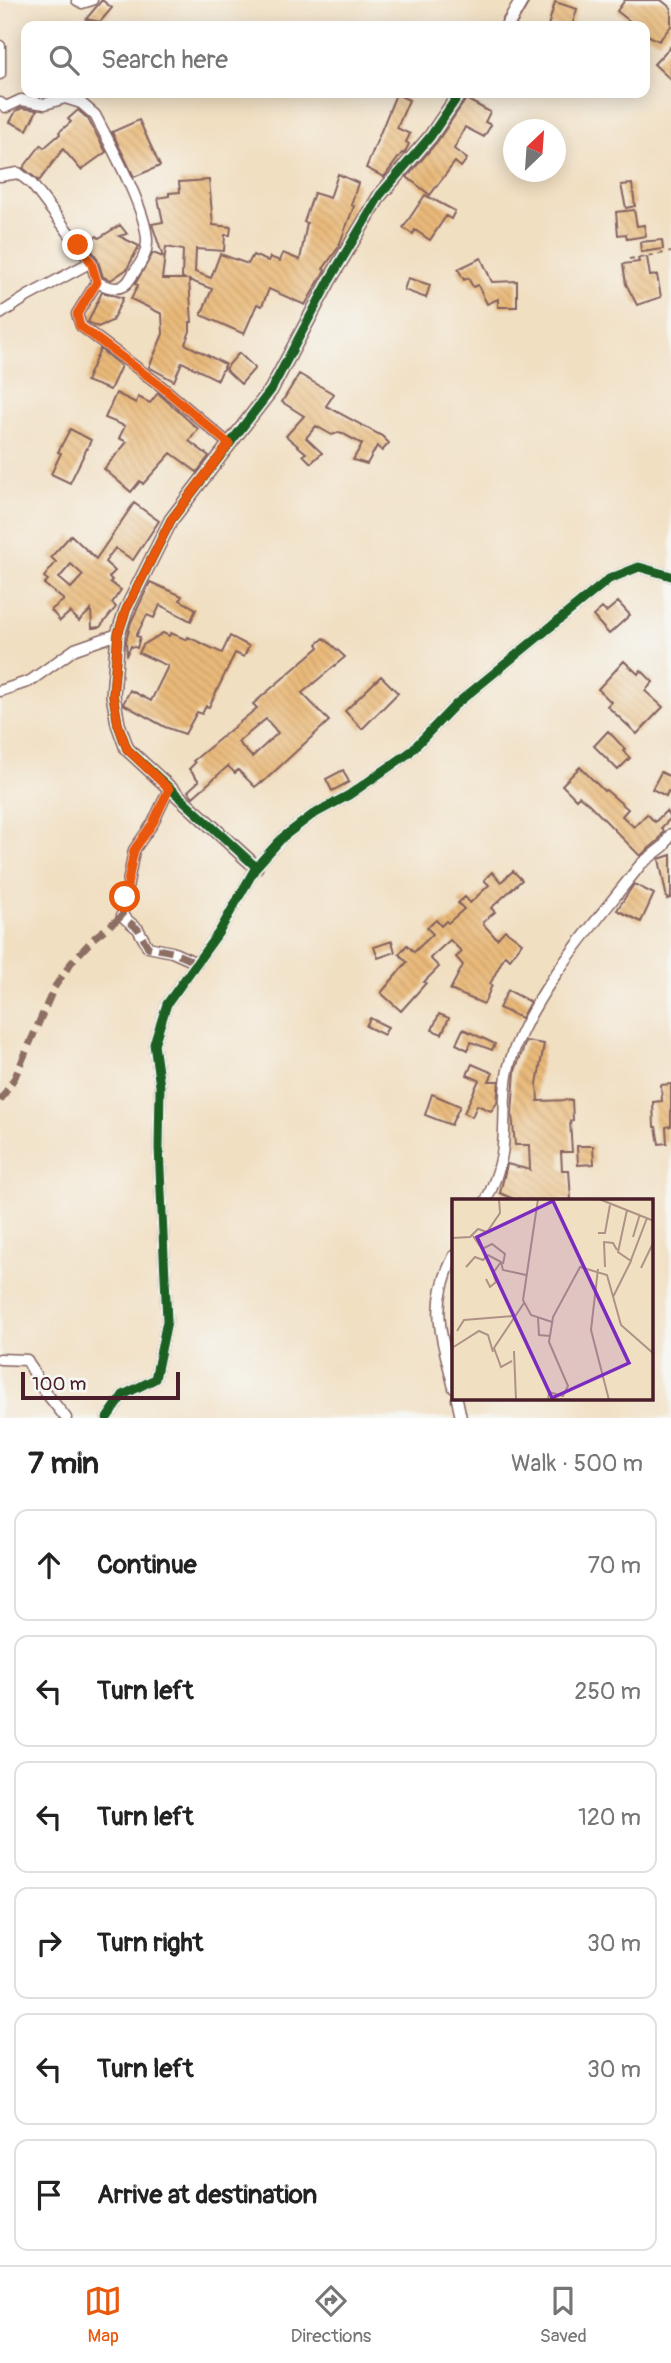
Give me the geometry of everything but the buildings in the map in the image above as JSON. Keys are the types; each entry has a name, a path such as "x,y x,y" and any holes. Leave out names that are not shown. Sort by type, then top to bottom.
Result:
{"street":[{"path":"77,0 82,3 92,0"},
{"path":"510,21 522,0"},
{"path":"0,46 0,74"},
{"path":"0,103 6,107 21,100 45,104 65,98 81,103 95,115 145,220 148,242 142,265 135,270 125,286 117,289 97,282 91,262 31,183 18,173 0,176"},
{"path":"256,867 127,749 118,724 113,695 118,634 126,610 171,520 271,390 329,281 380,195 430,137 457,98"},
{"path":"0,314 91,262"},
{"path":"97,282 77,314 80,326 161,386 229,444"},
{"path":"107,1418 123,1395 155,1379 167,1321 159,1148 159,1086 154,1044 167,1004 219,932 256,867 283,837 312,815 349,795 409,753 454,705 609,579 639,567 671,576"},
{"path":"0,691 30,681 75,649 118,634"},
{"path":"169,789 153,823 134,850 122,916 138,929 148,947 172,951 197,963"},
{"path":"487,1199 503,1148 507,1074 536,1003 641,864 664,846 671,834"},
{"path":"452,1260 438,1308 439,1327 452,1380"},
{"path":"0,1359 27,1360 43,1389 66,1418"},
{"path":"457,1400 461,1418"}],"path":[{"path":"629,259 671,252"}],"marked path":[{"path":"169,789 153,823 134,850 122,916 138,929 148,947 172,952 197,963"},
{"path":"0,1101 15,1077 54,988 71,963 95,937 122,916"}],"cycle path":[{"path":"256,867 127,749 118,724 113,695 118,634 126,610 171,520 271,390 329,281 380,195 430,137 457,98"},
{"path":"107,1418 123,1395 155,1379 167,1321 159,1148 160,1086 154,1044 167,1004 219,932 256,867 283,837 312,815 349,795 409,753 455,705 609,579 639,567 671,576"}],"route":[{"path":"78,245 91,262 97,282 79,308 77,314 80,326 161,386 229,444 171,520 126,610 118,634 113,695 118,724 127,749 169,789 153,823 134,850 125,897"}]}
